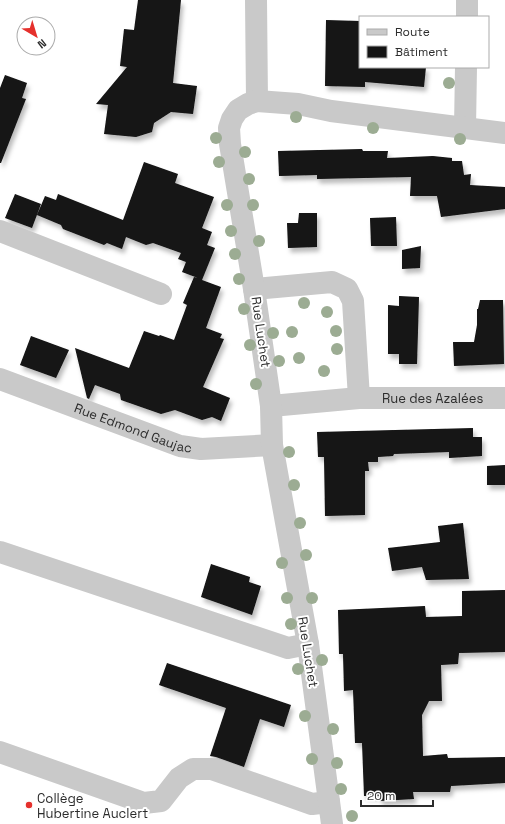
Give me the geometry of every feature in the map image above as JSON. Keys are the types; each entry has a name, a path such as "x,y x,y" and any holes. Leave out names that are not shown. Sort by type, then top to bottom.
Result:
{"street":[{"path":"256,0 257,101"},
{"path":"467,0 467,16"},
{"path":"465,128 466,68"},
{"name":"Rue Luchet","path":"332,824 308,644 272,445 271,406 254,288 230,144 229,128 232,119 238,110 257,101 298,104 331,111 505,133"},
{"path":"0,231 161,294"},
{"path":"254,288 332,282 347,289 352,302 360,398"},
{"name":"Rue Edmond Gaujac","path":"0,379 180,446 201,449 272,445"},
{"name":"Rue des Azalées","path":"271,406 360,398 505,398"},
{"path":"0,552 288,648 308,644"},
{"path":"0,752 144,802 161,800 179,778 193,769 212,769 312,804 329,802"}],"building":[{"path":"138,0 181,0 173,83 197,86 193,114 171,112 154,123 152,132 136,137 104,134 108,105 96,104 127,67 120,66 124,29 134,30"},
{"path":"326,20 359,21 359,68 426,68 424,87 365,82 365,87 325,86"},
{"path":"5,75 27,83 22,98 26,99 0,163 0,88"},
{"path":"362,149 363,151 388,151 387,158 433,156 452,158 452,161 462,161 464,175 471,174 470,185 505,187 505,209 441,217 437,196 410,196 411,177 317,179 317,175 279,176 278,151"},
{"path":"144,162 178,174 175,183 214,197 202,228 212,232 207,245 215,248 202,280 221,287 206,328 222,334 220,338 224,339 203,387 230,398 221,421 212,417 202,420 175,410 161,414 121,400 120,394 95,385 89,399 87,398 75,348 129,368 144,331 174,340 187,305 183,303 194,277 198,278 182,272 186,262 178,259 181,253 153,243 146,245 126,237 122,249 107,243 104,245 63,229 61,225 37,215 45,196 56,200 58,194 123,220"},
{"path":"15,194 41,204 32,228 5,218"},
{"path":"299,213 317,213 317,247 288,248 287,223 298,223"},
{"path":"396,217 397,246 371,246 370,218"},
{"path":"421,246 420,268 402,269 402,250"},
{"path":"399,296 419,297 417,364 399,364 399,354 388,354 388,305 399,306"},
{"path":"480,300 503,300 504,364 454,366 453,342 474,342 477,325 477,309"},
{"path":"31,336 69,350 56,378 20,365"},
{"path":"473,428 473,437 482,437 482,456 449,458 449,452 394,454 393,456 378,457 378,462 368,462 369,471 365,471 365,515 325,516 324,457 318,457 317,432"},
{"path":"505,465 505,485 487,485 487,466"},
{"path":"463,523 469,579 426,580 422,567 392,571 388,548 440,542 438,526"},
{"path":"211,564 250,577 249,582 261,586 252,615 201,597"},
{"path":"505,590 505,652 459,653 458,664 441,665 442,701 429,701 422,715 423,756 447,754 448,758 505,757 505,783 451,786 450,792 413,792 414,799 380,801 380,796 364,796 362,743 355,743 353,690 344,691 343,654 339,654 338,610 425,606 426,617 462,616 462,591"},
{"path":"167,663 291,705 284,727 260,719 244,767 210,756 226,708 159,685"}],"place":[{"name":"Collège Hubertine Auclert","path":"29,805"}]}
